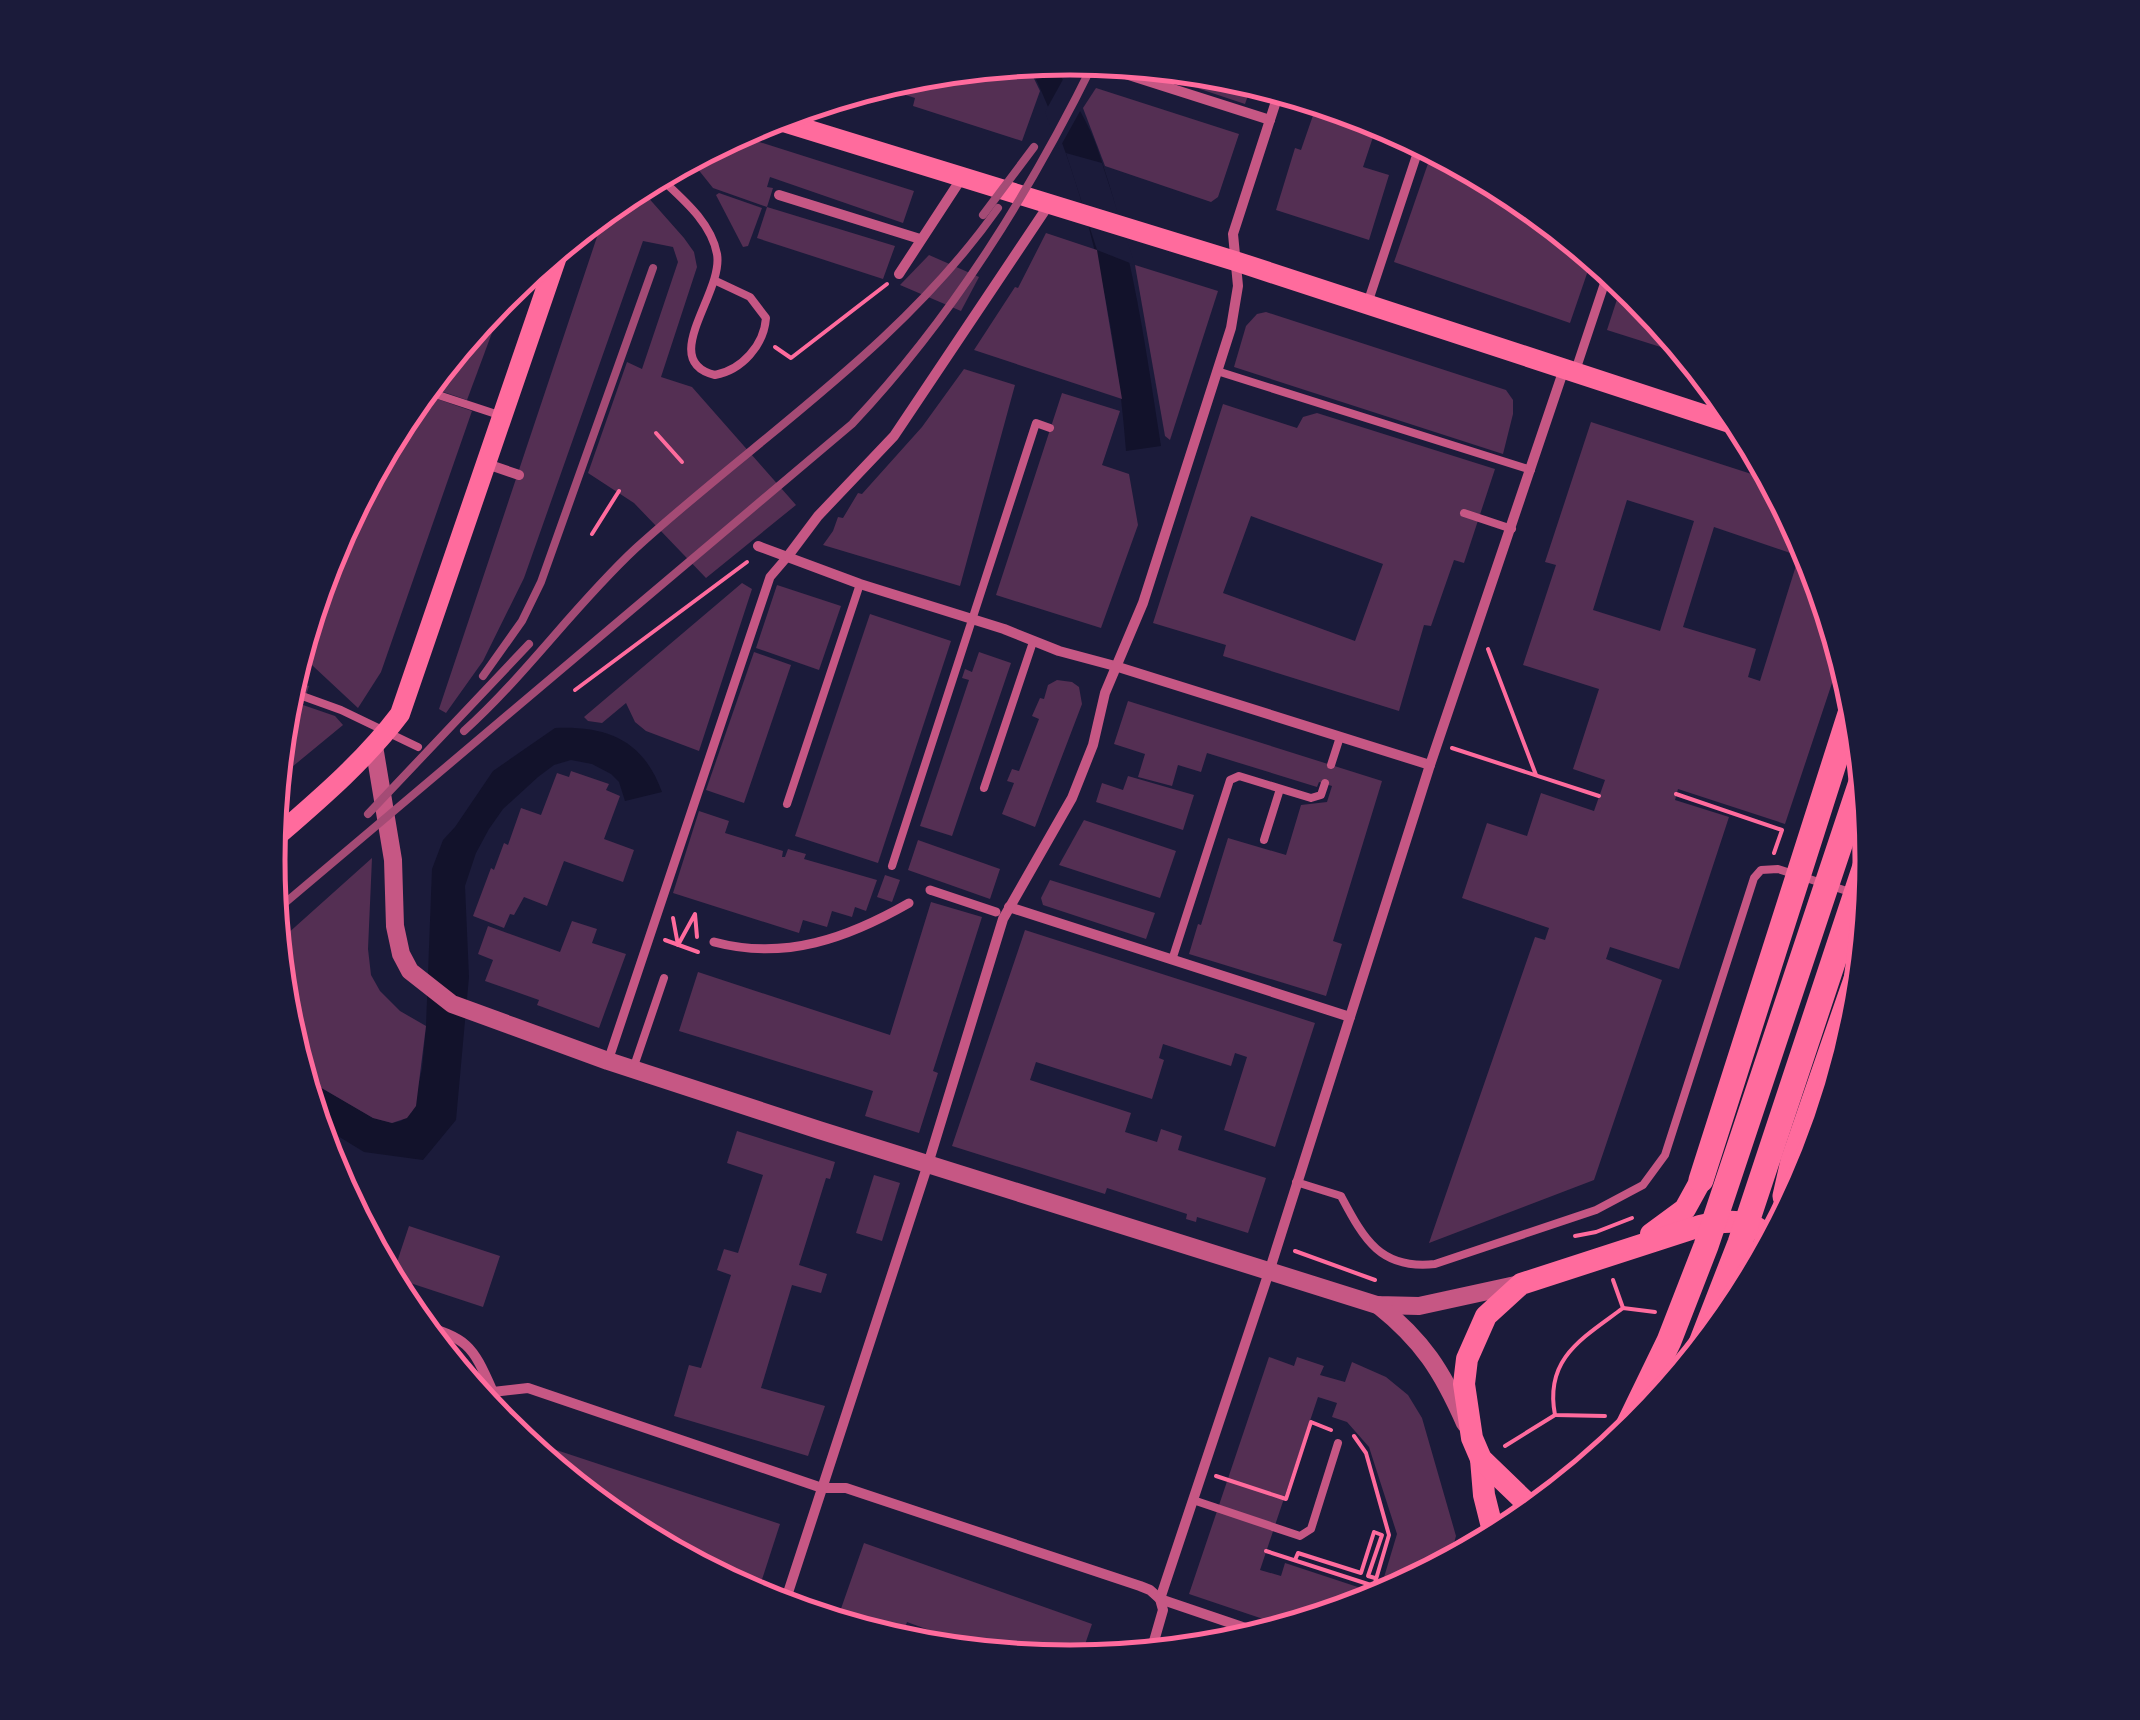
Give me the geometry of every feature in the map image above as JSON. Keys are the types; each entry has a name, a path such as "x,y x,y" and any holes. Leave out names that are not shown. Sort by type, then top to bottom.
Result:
{"highway":[{"path":"1627,1249 1685,1209 1701,1180 1844,733"},
{"path":"1642,1397 1669,1342 1706,1246 1853,807"},
{"path":"1715,1307 1853,901"},
{"path":"1792,1167 1830,1054"},
{"path":"1490,1523 1464,1384 1468,1359 1486,1316 1521,1284 1627,1249 1727,1220 1746,1223 1761,1231"},
{"path":"1476,1449 1524,1500"}],"main road":[{"path":"795,126 1236,261 1720,420"},
{"path":"286,828 380,740 400,714 552,270"}],"street":[{"path":"1141,79 1270,120"},
{"path":"789,1592 928,1164 1002,919 1072,798 1093,745 1105,693 1143,603 1218,370 1237,294 1234,234 1276,103"},
{"path":"1367,304 1416,156"},
{"path":"899,274 962,176"},
{"path":"779,195 920,240"},
{"path":"608,1061 770,577 818,516 894,436 1050,202"},
{"path":"1160,1600 1430,765 1531,470 1603,284"},
{"path":"1708,416 1711,407"},
{"path":"485,463 519,475"},
{"path":"762,547 1033,642 1430,765"},
{"path":"380,740 393,860 396,937 410,970 440,997 608,1061 1378,1305 1419,1306 1521,1284"},
{"path":"930,890 996,912"},
{"path":"714,942 764,950 801,947 844,937 909,903"},
{"path":"1009,907 1350,1017"},
{"path":"1378,1305 1434,1359 1476,1449"},
{"path":"442,1331 469,1345 493,1391"},
{"path":"493,1392 528,1388 822,1488 846,1488 1150,1590 1164,1610 1155,1640"},
{"path":"1160,1600 1239,1626"}],"lane":[{"path":"669,186 712,236 718,262 716,281 690,340 692,360 706,373 724,373 752,353 762,338 766,318 761,308 739,290 716,281"},
{"path":"1218,370 1531,470"},
{"path":"438,395 501,415"},
{"path":"892,866 1036,424 1050,428"},
{"path":"1464,513 1512,529"},
{"path":"787,804 860,584"},
{"path":"984,788 1033,642"},
{"path":"305,697 341,710 380,740 418,747"},
{"path":"1331,765 1340,736"},
{"path":"1172,960 1230,780 1239,776 1311,798 1321,795 1325,784"},
{"path":"1264,840 1280,789"},
{"path":"1296,1182 1341,1196 1362,1236 1387,1258 1412,1267 1434,1264 1596,1210 1643,1185 1665,1156 1750,886 1761,870 1770,868 1854,893"},
{"path":"633,1069 664,978"},
{"path":"1193,1500 1300,1536 1311,1529 1338,1442"}],"path":[{"path":"762,338 791,358 899,274"},
{"path":"656,433 682,462"},
{"path":"592,534 619,491"},
{"path":"574,690 762,547"},
{"path":"1478,625 1536,775"},
{"path":"1438,743 1600,796"},
{"path":"1676,794 1782,830 1770,868"},
{"path":"659,902 670,905 678,945"},
{"path":"650,934 678,945 698,952 695,914 678,945"},
{"path":"1612,1278 1623,1308"},
{"path":"1555,1415 1554,1376 1564,1357 1623,1308 1661,1313"},
{"path":"1505,1446 1555,1415 1614,1416"},
{"path":"1202,1471 1286,1499 1310,1422 1334,1431 1338,1442"},
{"path":"1347,1430 1366,1453 1376,1477 1389,1534 1376,1582"},
{"path":"1295,1560 1298,1552 1361,1573 1374,1532 1382,1535 1368,1576 1376,1579"},
{"path":"1266,1552 1370,1585"}],"shaded area":[{"path":"1061,75 1095,142 1108,179 1136,292 1161,446 1126,451 1115,351 1095,252 1034,76"},
{"path":"555,728 591,730 634,748 662,792 625,801 619,782 611,774 592,764 571,760 554,765 503,809 476,853 465,886 469,977 456,1120 423,1160 364,1152 335,1135 319,1087 373,1118 392,1123 412,1112 426,1026 432,869 443,840 493,771"}],"pier":[{"path":"1067,75 1084,104 1059,149 1045,112"},
{"path":"1066,153 1102,163 1135,265 1097,250"}],"building":[{"path":"1033,76 1040,91 1022,141 913,106 915,98 902,94 1019,77"},
{"path":"1185,84 1248,96 1245,104"},
{"path":"1096,88 1239,134 1218,197 1211,202 1105,166 1083,108"},
{"path":"1313,114 1373,136 1363,167 1389,175 1369,240 1276,210 1295,148 1301,150"},
{"path":"756,141 914,191 903,223 770,177 767,187 773,188 767,207 713,188 698,169"},
{"path":"1428,162 1506,207 1588,270 1570,323 1394,262"},
{"path":"716,195 762,208 748,246 743,247"},
{"path":"649,198 694,252 697,267 661,377 692,387 796,505 706,578 634,503 588,473 627,362 642,369 678,262 673,247 643,241 524,578 483,661 446,713 439,709 599,232"},
{"path":"767,207 895,246 883,279 757,238"},
{"path":"1046,233 1097,250 1122,399 974,350 1015,287 1018,288"},
{"path":"929,255 979,277 961,311 900,285"},
{"path":"1135,265 1218,291 1170,440 1165,436"},
{"path":"1617,298 1665,349 1607,330"},
{"path":"1266,312 1506,390 1513,400 1513,414 1503,454 1234,367 1246,326 1257,314"},
{"path":"494,327 467,400 441,391"},
{"path":"964,369 1015,385 960,586 823,545 838,517 843,518 858,493 862,494 922,427"},
{"path":"1062,393 1120,411 1102,465 1129,474 1138,525 1101,628 996,595"},
{"path":"435,398 472,411 381,672 358,708 310,664 312,657 345,560 366,513 390,467"},
{"path":"1223,404 1297,428 1303,417 1317,413 1495,469 1464,563 1454,560 1431,626 1424,625 1399,711 1223,656 1226,645 1153,623","holes":["1251,516 1383,564 1355,641 1223,593"]},
{"path":"1591,422 1754,475 1792,554 1714,527 1683,627 1756,649 1748,677 1760,681 1797,564 1833,679 1785,824 1678,789 1675,800 1729,817 1679,969 1610,947 1606,959 1662,980 1594,1180 1429,1243 1535,937 1545,940 1549,928 1462,898 1487,823 1527,836 1541,793 1594,811 1605,780 1573,769 1599,689 1523,665 1556,565 1545,562","holes":["1627,500 1694,521 1660,631 1593,610"]},
{"path":"742,583 752,589 699,751 646,731 635,722 626,703 602,723 584,717"},
{"path":"777,585 841,606 819,670 756,648"},
{"path":"870,614 951,641 878,863 795,836"},
{"path":"754,652 791,665 744,803 706,790"},
{"path":"979,652 1011,663 952,836 920,826 969,680 962,678 965,669 972,672"},
{"path":"1057,680 1079,687 1082,704 1035,827 1002,814 1014,783 1007,781 1012,769 1019,771 1039,719 1032,716 1048,685"},
{"path":"305,685 309,686 303,705 335,716 343,725 291,768"},
{"path":"1128,701 1382,781 1333,941 1342,944 1326,996 1189,954 1228,838 1286,855 1301,805 1327,802 1332,786 1319,782 1317,787 1207,753 1201,772 1178,765 1172,786 1138,777 1145,754 1114,744"},
{"path":"571,771 609,784 606,790 620,796 604,839 634,850 623,882 564,861 547,906 524,897 504,928 473,916 491,868 494,870 504,843 508,845 521,808 541,815 557,773 569,777"},
{"path":"1128,776 1194,795 1183,830 1096,802 1102,783 1123,790"},
{"path":"699,811 729,821 725,833 783,851 782,857 788,849 806,854 804,859 877,880 866,911 855,907 852,917 832,911 827,927 803,920 799,933 673,893"},
{"path":"1084,820 1176,851 1160,898 1059,865"},
{"path":"918,840 1000,869 990,899 908,870"},
{"path":"372,858 368,949 371,975 380,991 400,1011 426,1026 416,1106 407,1118 392,1123 373,1118 319,1087 300,1013 289,932"},
{"path":"885,875 900,880 892,902 877,897"},
{"path":"1050,880 1155,913 1146,939 1043,905 1041,898"},
{"path":"931,902 982,917 933,1071 938,1073 919,1133 865,1116 873,1091 679,1031 698,972 890,1035"},
{"path":"572,921 597,929 592,943 626,954 599,1028 537,1005 539,1000 485,981 493,960 478,954 488,926 560,952"},
{"path":"1025,930 1315,1023 1275,1147 1224,1130 1247,1057 1235,1053 1231,1066 1163,1044 1159,1058 1164,1060 1152,1099 1036,1062 1030,1080 1131,1113 1125,1132 1157,1142 1161,1129 1182,1136 1178,1150 1266,1178 1248,1233 1197,1217 1196,1222 1186,1219 1187,1214 1107,1188 1105,1194 952,1146"},
{"path":"737,1131 835,1162 830,1179 826,1178 799,1265 827,1274 821,1293 792,1285 761,1388 825,1406 808,1456 674,1416 689,1365 701,1368 731,1275 717,1270 724,1249 738,1253 763,1175 727,1163"},
{"path":"874,1175 900,1183 882,1241 856,1233"},
{"path":"409,1226 500,1256 483,1307 409,1283 397,1263"},
{"path":"1269,1357 1294,1366 1297,1357 1324,1366 1320,1375 1345,1382 1352,1362 1386,1377 1408,1395 1422,1418 1456,1536 1454,1544 1384,1579 1397,1534 1369,1447 1347,1422 1332,1417 1337,1403 1318,1397 1260,1570 1281,1576 1285,1563 1361,1588 1266,1620 1189,1594"},
{"path":"550,1448 780,1524 761,1581 677,1540 634,1513"},
{"path":"864,1543 1092,1624 1085,1644 1019,1643 938,1633 907,1622 905,1627 841,1610"}],"railway":[{"path":"287,901 852,424 956,297 1044,158 1087,76"},
{"path":"983,215 1034,147"},
{"path":"464,731 635,549 826,388 918,304 998,208"},
{"path":"483,676 522,621 541,582 653,268"},
{"path":"368,814 529,644"}]}
